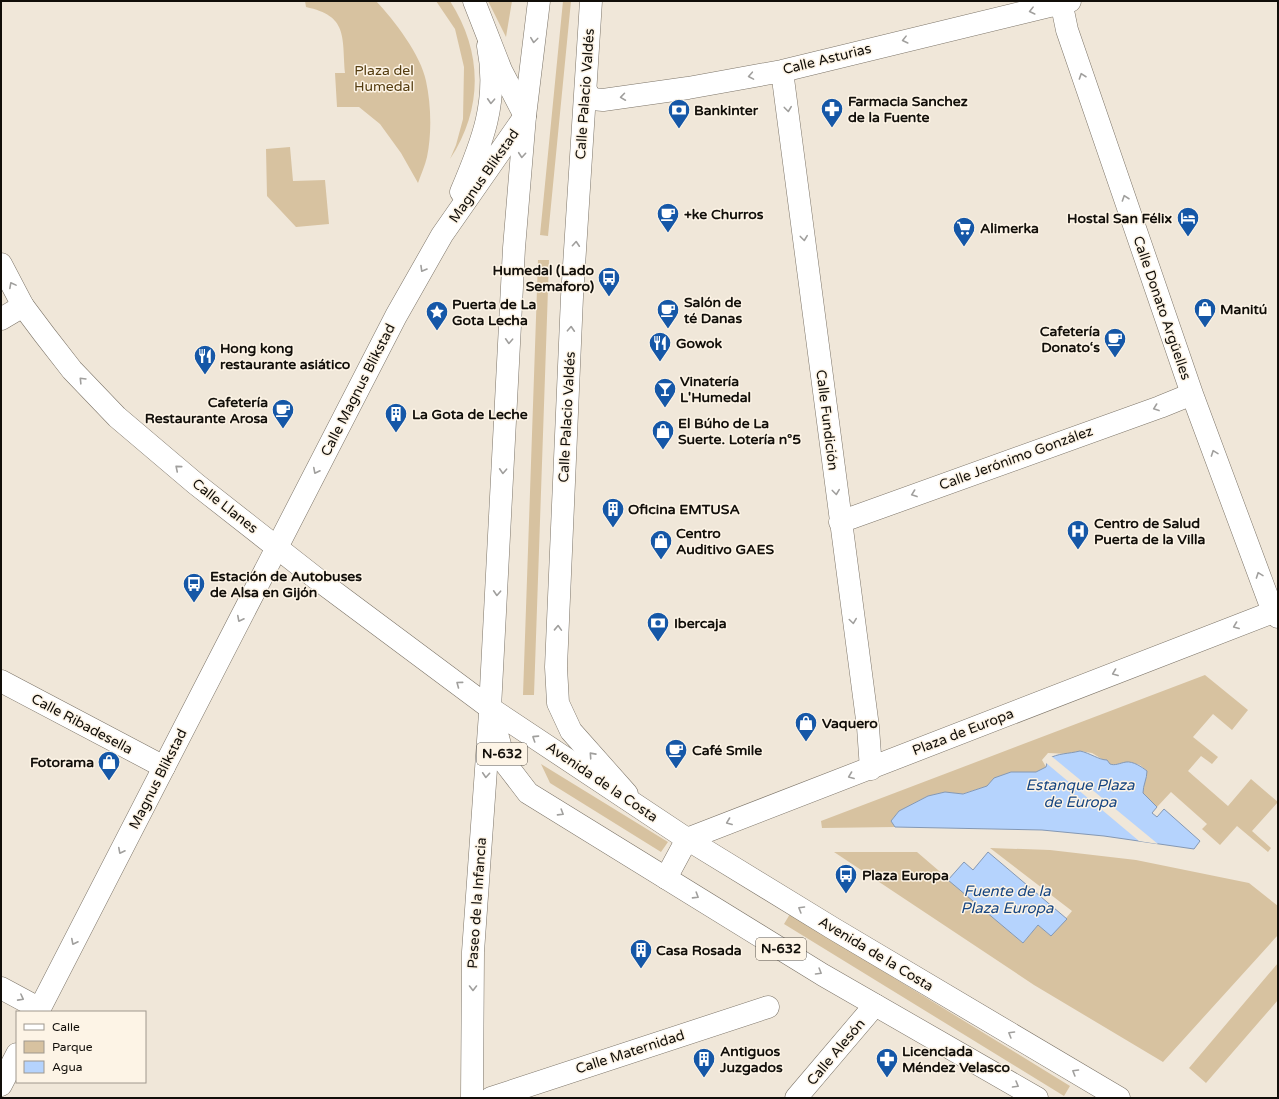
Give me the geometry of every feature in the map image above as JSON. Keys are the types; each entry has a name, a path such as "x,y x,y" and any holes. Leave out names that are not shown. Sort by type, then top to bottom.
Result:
{"street":[{"path":"474,1 501,70 525,116"},
{"path":"490,708 514,248 525,116 539,1"},
{"name":"Calle Palacio Valdés","path":"591,1 572,297 556,667 558,703 572,731 632,800"},
{"name":"Calle Asturias","path":"586,91 592,99 603,100 688,88 782,71 1064,2"},
{"name":"Calle Donato Argüelles","path":"1064,2 1067,30 1192,394 1275,614"},
{"path":"442,235 481,143 490,112 492,85 490,55 483,21"},
{"name":"Calle Fundición","path":"782,71 868,727 871,769"},
{"name":"Magnus Blikstad","path":"442,235 525,116"},
{"name":"Calle Magnus Blikstad","path":"278,547 396,316 442,235"},
{"name":"Calle Llanes","path":"1,264 23,306 72,370 117,417 196,484 317,579 490,708"},
{"path":"1,320 23,306"},
{"name":"Calle Jerónimo González","path":"840,522 1160,407 1192,394"},
{"name":"Magnus Blikstad","path":"39,1010 278,547"},
{"name":"Plaza de Europa","path":"687,839 1275,614"},
{"name":"Calle Ribadesella","path":"1,681 164,767"},
{"name":"Avenida de la Costa","path":"490,708 632,800 687,839 1110,1095"},
{"name":"N-632","path":"490,708 505,763 528,793 875,1005 1038,1098"},
{"name":"Paseo de la Infancia","path":"472,1098 473,952 490,708"},
{"path":"666,878 687,839"},
{"path":"1,988 39,1010"},
{"name":"Calle Alesón","path":"796,1098 875,1005"},
{"name":"Calle Maternidad","path":"491,1098 768,1007"},
{"path":"1,1085 16,1056"}],"green space":[{"name":"Plaza del Humedal","path":"305,1 376,1 391,18 413,49 419,60 426,81 430,119 430,138 427,157 418,183 401,153 380,124 359,107 337,107 335,73 345,73 344,48 340,30 336,22 329,16 320,11 306,7"},
{"path":"436,1 450,1 461,20 469,40 475,80 469,120 461,140 450,159 456,145 463,119 464,67 455,29"},
{"path":"488,1 512,1 506,37"},
{"path":"563,1 571,1 548,236 540,235"},
{"path":"290,147 293,181 325,180 329,224 296,227 267,196 266,149"},
{"path":"538,260 549,260 534,695 523,695"},
{"path":"1205,675 1248,710 1232,730 1213,714 1193,737 1218,757 1212,764 1201,756 1188,771 1228,806 1251,779 1278,802 1252,831 1271,848 1268,852 1237,826 1220,845 1202,829 1207,824 1171,792 1157,807 1143,793 1147,771 1140,765 1128,762 1121,765 1110,764 1092,753 1080,751 1069,754 1048,753 1042,760 1046,767 1036,772 1011,772 995,778 987,786 962,794 945,792 928,796 899,811 891,821 895,827 822,828 821,821"},
{"path":"541,764 668,842 661,852 550,783"},
{"path":"990,848 1050,850 1136,860 1249,883 1278,906 1278,935 1163,1062 1034,985 834,852 917,852 1023,943 1038,925 1051,936 1072,911"},
{"path":"790,914 1070,1086 1064,1096 784,924"},
{"path":"1278,963 1278,1000 1206,1083 1189,1068"}],"water":[{"name":"Estanque Plaza de Europa","path":"1080,751 1107,760 1110,764 1114,765 1132,762 1147,771 1143,793 1157,807 1152,813 1157,817 1164,809 1200,841 1194,849 1104,836 1042,830 895,827 891,821 899,811 928,796 945,792 963,794 987,786 994,778 1011,772 1036,772 1046,767 1048,759 1052,757"},
{"name":"Fuente de la Plaza Europa","path":"988,852 1067,919 1051,936 1038,925 1023,943 948,880 964,862 973,870"}],"pier":[{"path":"1050,755 1158,844 1139,841 1045,762 1046,757"}],"place":[{"name":"Farmacia Sanchez de la Fuente","path":"832,128"},
{"name":"Bankinter","path":"679,130"},
{"name":"+ke Churros","path":"668,234"},
{"name":"Hostal San Félix","path":"1188,238"},
{"name":"Alimerka","path":"964,248"},
{"name":"Humedal (Lado Semaforo)","path":"609,298"},
{"name":"Manitú","path":"1205,328"},
{"name":"Salón de té Danas","path":"668,330"},
{"name":"Puerta de La Gota Lecha","path":"437,332"},
{"name":"Cafetería Donato‘s","path":"1115,358"},
{"name":"Gowok","path":"660,362"},
{"name":"Hong kong restaurante asiático","path":"205,376"},
{"name":"Vinatería L'Humedal","path":"665,408"},
{"name":"Cafetería Restaurante Arosa","path":"283,430"},
{"name":"La Gota de Leche","path":"396,434"},
{"name":"El Búho de La Suerte. Lotería n°5","path":"663,450"},
{"name":"Oficina EMTUSA","path":"613,528"},
{"name":"Centro de Salud Puerta de la Villa","path":"1078,550"},
{"name":"Centro Auditivo GAES","path":"661,560"},
{"name":"Estación de Autobuses de Alsa en Gijón","path":"194,604"},
{"name":"Ibercaja","path":"658,642"},
{"name":"Vaquero","path":"806,742"},
{"name":"Café Smile","path":"676,770"},
{"name":"Fotorama","path":"109,782"},
{"name":"Plaza Europa","path":"846,894"},
{"name":"Casa Rosada","path":"641,970"},
{"name":"Antiguos Juzgados","path":"704,1078"},
{"name":"Licenciada Méndez Velasco","path":"887,1078"}]}
